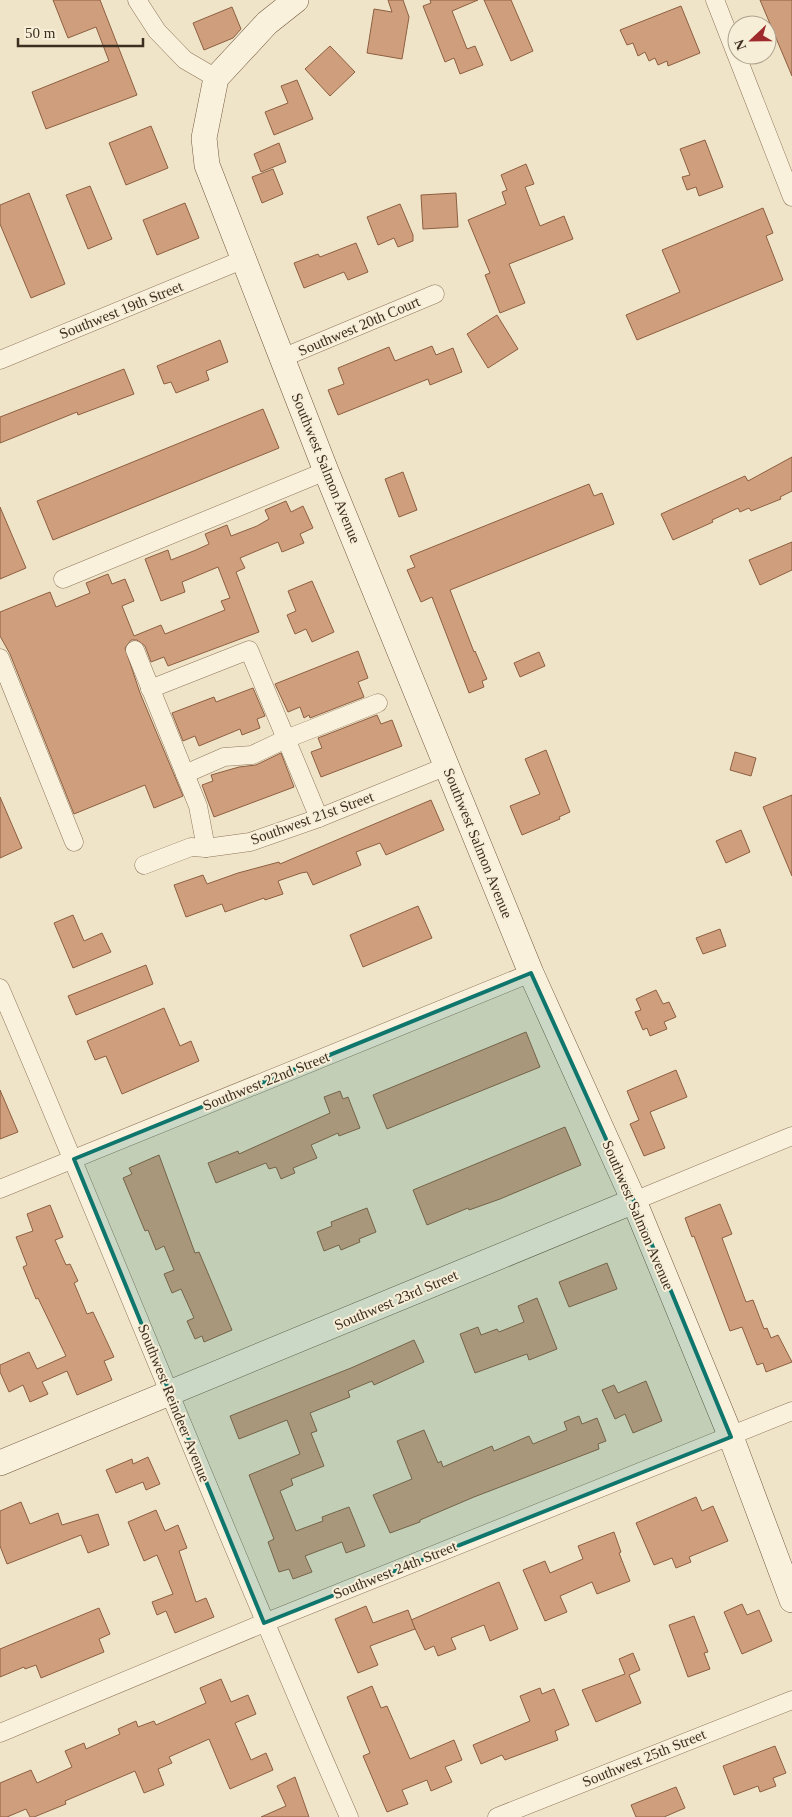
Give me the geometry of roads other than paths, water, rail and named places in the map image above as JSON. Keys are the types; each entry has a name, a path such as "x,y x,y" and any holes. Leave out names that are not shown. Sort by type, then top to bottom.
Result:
{"main road":[{"path":"216,78 268,23 296,0"},
{"name":"Southwest Salmon Avenue","path":"216,78 204,138 207,165 242,260 531,974 634,1201 730,1437 792,1600"},
{"name":"Southwest 23rd Street","path":"0,1463 634,1201"}],"street":[{"path":"137,0 157,31 185,60 216,78"},
{"path":"715,0 787,168 792,197"},
{"name":"Southwest 19th Street","path":"0,360 242,260"},
{"name":"Southwest 20th Court","path":"282,358 435,294"},
{"path":"63,579 326,471"},
{"path":"135,650 198,806 206,848"},
{"path":"150,689 249,650 319,818"},
{"path":"0,658 74,842"},
{"path":"185,774 224,757 252,755 286,739 378,703"},
{"name":"Southwest 21st Street","path":"144,865 191,847 206,848 250,842 319,818 447,766"},
{"name":"Southwest 22nd Street","path":"0,1189 531,974"},
{"name":"Southwest Reindeer Avenue","path":"0,988 74,1159 264,1623 349,1817"},
{"name":"Southwest 23rd Street","path":"634,1201 792,1136"},
{"name":"Southwest 24th Street","path":"0,1732 264,1623 792,1411"},
{"name":"Southwest 25th Street","path":"497,1817 792,1700"}]}
